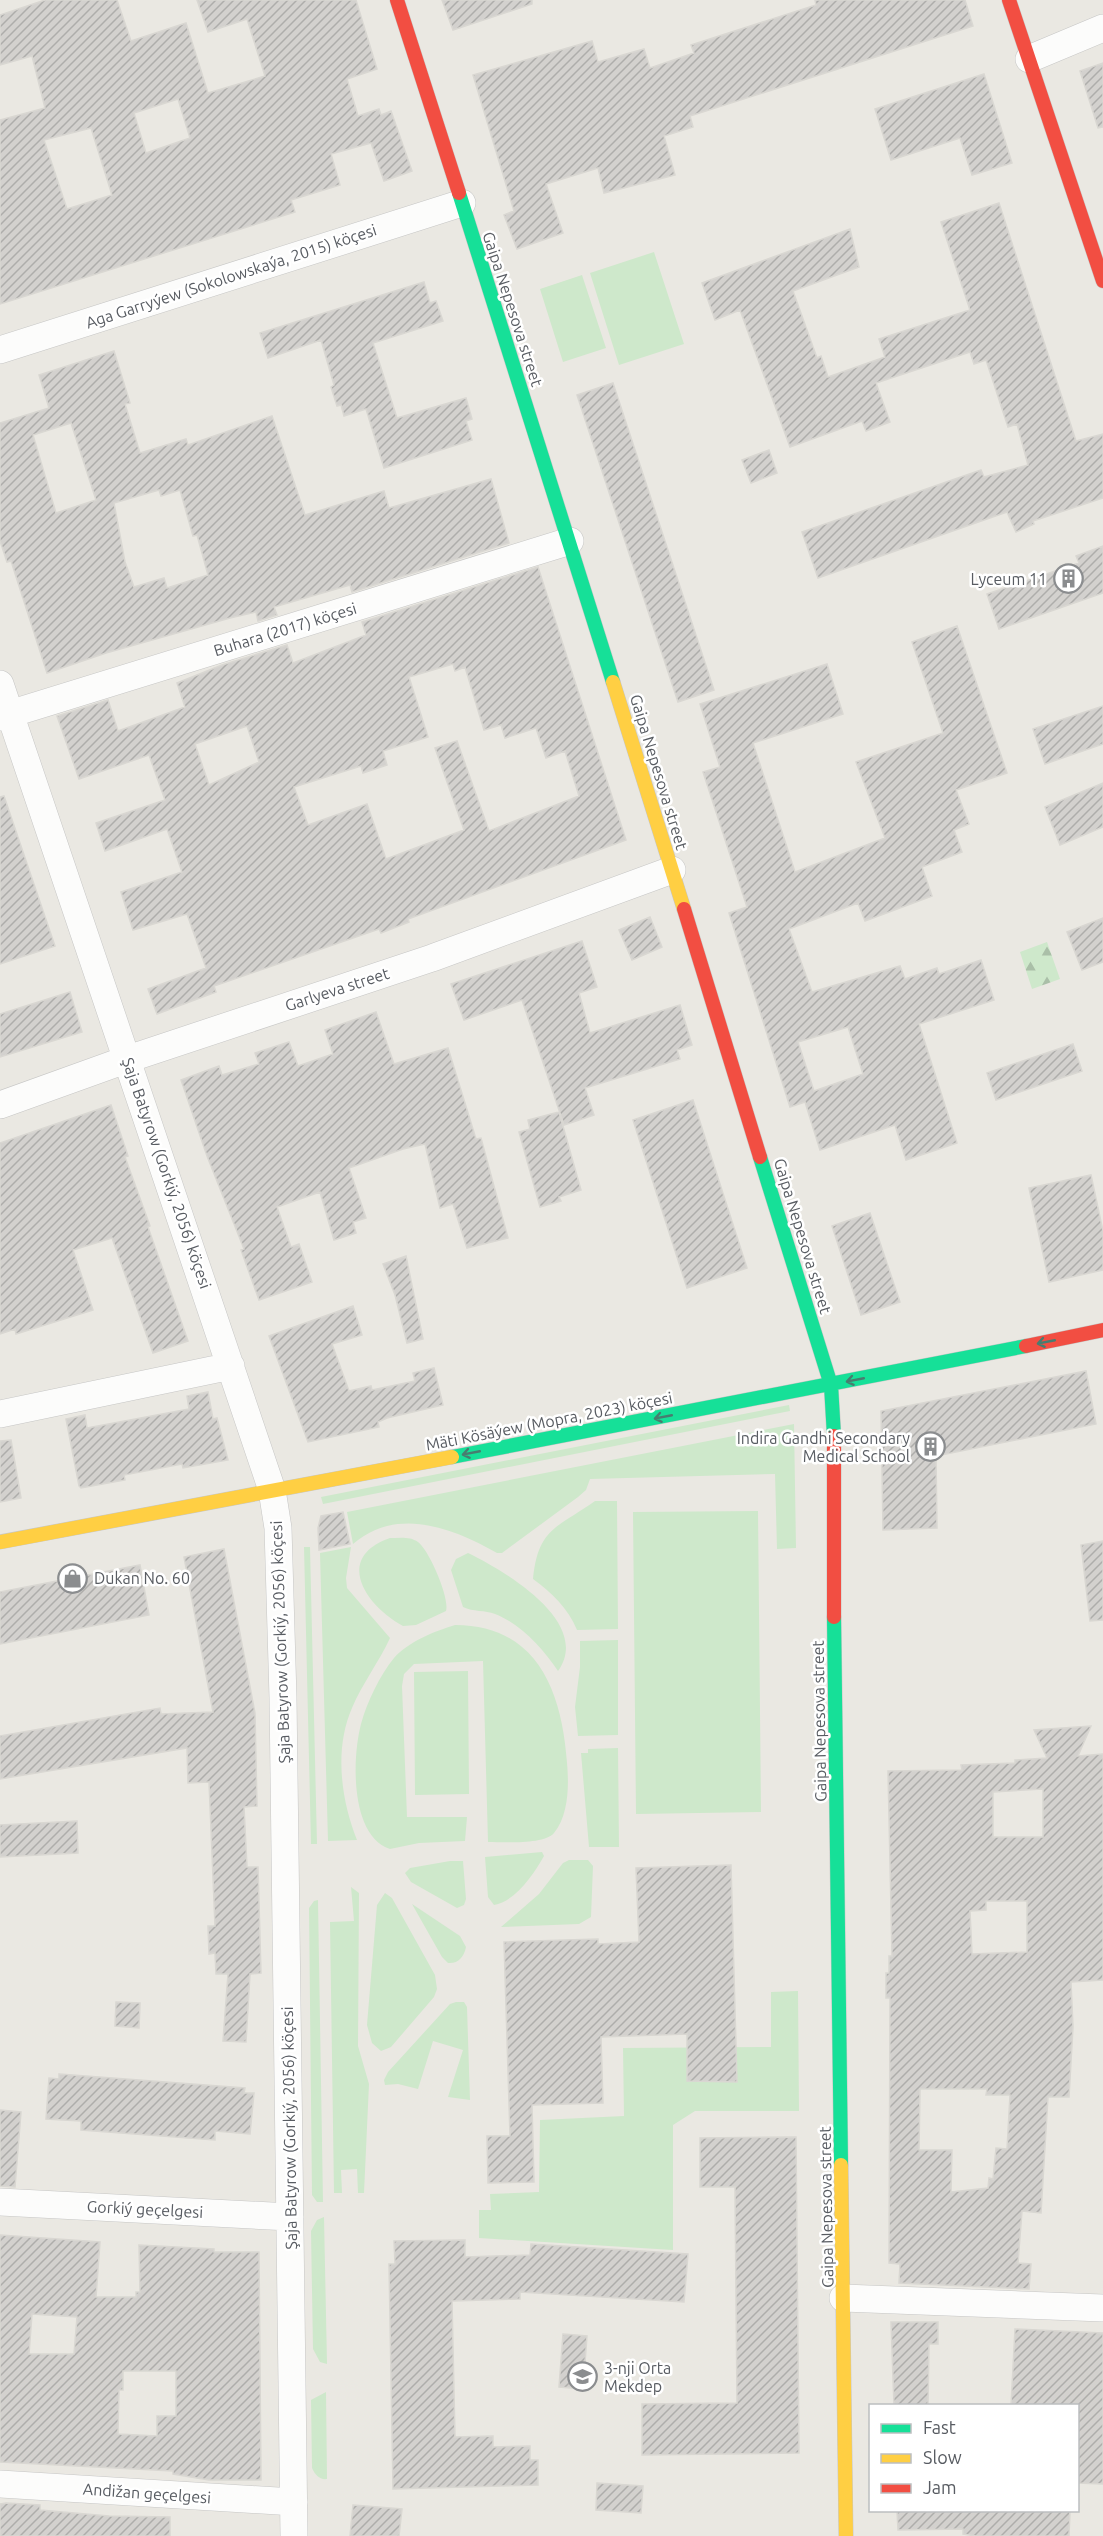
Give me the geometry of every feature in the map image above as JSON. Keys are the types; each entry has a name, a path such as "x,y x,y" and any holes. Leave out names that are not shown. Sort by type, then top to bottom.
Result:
{"street":[{"name":"Gaipa Nepesova street","path":"397,0 570,542 831,1385 834,1423 833,1540 846,2536"},
{"path":"1009,0 1103,281"},
{"path":"1029,60 1103,28"},
{"name":"Aga Garryýew (Sokolowskaýa, 2015) köçesi","path":"0,350 462,203"},
{"name":"Buhara (2017) köçesi","path":"5,715 570,542"},
{"name":"Şaja Batyrow (Gorkiý, 2056) köçesi","path":"0,684 5,715 128,1059 272,1490 278,1528 283,1698 294,2536"},
{"name":"Garlyeva street","path":"0,1105 128,1059 432,958 672,870"},
{"name":"Mäti Kösäýew (Mopra, 2023) köçesi","path":"0,1542 831,1385 1103,1330"},
{"path":"0,1414 231,1366"},
{"name":"Gorkiý geçelgesi","path":"0,2202 290,2217"},
{"path":"843,2298 1103,2308"},
{"name":"Andižan geçelgesi","path":"0,2484 294,2502"}],"green space":[{"path":"654,252 684,344 619,365 590,273"},
{"path":"582,275 606,348 563,362 540,289"},
{"path":"1047,942 1060,979 1032,989 1020,952"},
{"path":"789,1405 790,1411 323,1504 321,1497"},
{"path":"794,1424 796,1548 777,1549 775,1474 590,1479 586,1490 578,1497 502,1553 497,1553 444,1529 425,1525 388,1526 370,1532 353,1544 347,1512"},
{"path":"595,1501 617,1501 618,1629 577,1630 559,1602 533,1579 539,1549 545,1539 560,1524"},
{"path":"758,1511 761,1812 636,1814 633,1512"},
{"path":"390,1538 412,1539 423,1547 442,1586 446,1611 416,1625 403,1626 377,1607 361,1582 359,1569 363,1557 373,1547"},
{"path":"304,1547 310,1547 317,1844 311,1844"},
{"path":"351,1547 346,1578 347,1588 390,1638 356,1699 346,1724 343,1740 341,1757 344,1791 351,1825 357,1840 328,1841 320,1553"},
{"path":"468,1553 521,1585 554,1617 564,1634 566,1653 558,1671 538,1646 514,1624 495,1614 463,1607 451,1570 456,1559"},
{"path":"455,1625 483,1628 506,1636 525,1650 540,1667 559,1711 564,1736 568,1780 563,1817 559,1826 549,1837 523,1842 488,1842 483,1661 414,1664 404,1674 402,1686 407,1817 467,1817 465,1841 419,1843 390,1849 377,1841 367,1829 361,1813 357,1794 356,1756 361,1724 374,1689 394,1658 414,1642"},
{"path":"618,1640 618,1735 578,1736 575,1707 580,1667 580,1641"},
{"path":"468,1671 469,1794 415,1795 414,1672"},
{"path":"618,1748 619,1847 589,1847 581,1753 588,1753 588,1749"},
{"path":"542,1852 544,1856 535,1871 517,1893 502,1903 494,1905 488,1897 485,1857"},
{"path":"569,1860 588,1860 593,1866 591,1917 579,1924 501,1927 539,1894 563,1863"},
{"path":"463,1861 466,1899 464,1905 457,1908 411,1882 405,1873 410,1868"},
{"path":"351,1887 359,1893 358,2046 369,2084 364,2193 358,2193 357,2169 341,2170 342,2193 334,2193 330,1922 354,1921"},
{"path":"385,1893 392,1898 435,1975 437,1989 434,1997 391,2047 381,2051 372,2043 367,2025 377,1905"},
{"path":"318,1900 323,2202 317,2202 312,2195 309,1908 314,1901"},
{"path":"412,1904 460,1936 466,1947 460,1959 448,1963 442,1957"},
{"path":"798,1991 799,2111 695,2111 673,2125 673,2250 479,2238 479,2210 491,2210 490,2194 539,2192 540,2120 624,2116 623,2048 771,2047 771,1992"},
{"path":"464,2002 467,2007 470,2100 448,2097 463,2050 433,2041 418,2089 398,2084 385,2085 384,2080 388,2072 450,2004"},
{"path":"324,2217 327,2364 320,2362 313,2349 311,2231 317,2220"},
{"path":"326,2392 327,2479 322,2479 312,2468 311,2400"}],"building":[{"path":"45,0 117,0 131,41 186,23 208,93 265,76 247,19 208,32 197,0 356,0 377,69 347,79 358,116 379,109 381,115 391,111 412,171 384,181 371,143 331,154 340,185 291,200 295,212 0,304 0,120 45,108 32,56 0,65 0,15","holes":["178,99 190,138 146,153 134,113","91,128 112,195 67,209 44,140"]},
{"path":"442,0 532,0 532,4 453,30"},
{"path":"815,0 965,0 973,26 690,116 693,127 664,136 675,175 604,193 598,168 546,184 563,233 517,249 504,215 514,211 473,75 592,41 598,62 644,49 650,68 694,53 691,45 816,5"},
{"path":"1103,63 1103,127 1098,128 1080,71"},
{"path":"984,74 1012,163 972,175 960,138 891,160 875,109"},
{"path":"999,203 1076,441 1103,434 1103,498 1033,521 1034,524 1016,532 1007,512 818,578 802,532 981,470 984,477 1028,465 1017,424 1008,427 986,360 974,364 970,352 876,383 890,422 866,431 862,421 790,447 740,310 715,320 702,283 850,229 859,267 793,291 817,358 821,356 828,377 885,357 879,339 970,310 941,222"},
{"path":"424,282 430,303 436,301 443,321 373,343 397,418 466,398 472,419 466,421 472,440 384,468 366,409 344,416 341,405 337,406 331,387 334,385 321,340 268,358 260,333"},
{"path":"114,351 130,403 125,404 140,453 186,439 188,445 272,416 305,515 384,491 389,508 491,479 509,543 352,592 350,585 274,607 277,615 258,621 256,612 230,618 106,653 47,673 11,561 7,562 0,541 0,423 49,408 39,375","holes":["71,423 96,500 56,513 33,435","159,490 161,496 180,490 193,536 197,535 208,575 167,588 164,578 134,587 125,562 114,503"]},
{"path":"613,383 714,690 678,702 577,395"},
{"path":"769,450 777,473 751,483 742,460"},
{"name":"Lyceum 11","path":"1103,546 1103,593 999,629 987,594 1079,563 1076,556"},
{"path":"538,567 626,840 408,919 409,922 381,933 379,929 214,986 216,992 157,1014 148,989 206,968 187,914 133,930 121,892 182,872 167,829 105,851 96,823 165,800 149,755 79,779 57,716 108,700 118,731 185,707 177,683 222,665 287,645 293,663 366,635 362,622","holes":["453,664 455,671 465,667 484,730 501,725 505,738 536,728 546,758 565,751 579,796 489,831 457,741 435,748 464,830 386,859 367,804 308,825 294,787 361,766 363,773 387,765 383,751 428,737 409,677","247,726 259,762 209,785 195,744"]},
{"path":"957,626 1007,773 956,790 969,824 954,830 962,852 922,867 932,896 865,921 858,903 789,929 812,992 900,966 905,979 937,968 939,974 981,960 994,1000 919,1024 957,1143 906,1160 895,1125 820,1150 805,1102 790,1107 729,913 747,907 703,772 720,767 700,704 827,664 843,714 753,743 795,872 885,838 856,762 943,733 912,642","holes":["848,1027 863,1074 814,1091 798,1042"]},
{"path":"1103,706 1103,744 1045,764 1033,729"},
{"path":"1103,783 1103,827 1060,845 1045,807"},
{"path":"4,796 55,946 0,964 0,797"},
{"path":"650,917 662,947 632,960 619,930"},
{"path":"1103,918 1103,962 1082,970 1067,932"},
{"path":"582,941 597,987 579,993 590,1033 680,1005 692,1045 677,1050 680,1059 585,1088 594,1115 564,1125 522,1000 464,1020 451,984"},
{"path":"70,992 82,1032 0,1057 0,1014"},
{"path":"376,1012 394,1064 448,1048 476,1139 481,1138 508,1238 467,1248 453,1204 440,1208 425,1144 403,1149 349,1168 366,1218 353,1222 356,1233 334,1240 320,1192 277,1207 291,1247 299,1244 312,1282 259,1300 241,1250 244,1249 207,1156 181,1080 219,1066 222,1075 259,1064 255,1053 289,1042 298,1066 333,1054 325,1030"},
{"path":"1073,1044 1082,1071 996,1100 987,1073"},
{"path":"693,1100 747,1268 687,1288 633,1120"},
{"path":"111,1105 128,1156 125,1157 188,1341 153,1353 112,1238 73,1250 93,1310 16,1334 15,1329 0,1334 0,1143"},
{"path":"559,1112 581,1190 559,1197 561,1201 540,1207 519,1132 530,1129 528,1120"},
{"path":"1091,1175 1103,1231 1103,1270 1049,1282 1029,1188"},
{"path":"870,1213 900,1302 861,1315 832,1226"},
{"path":"406,1256 423,1339 407,1343 395,1295 383,1264"},
{"path":"353,1306 362,1335 332,1344 349,1391 371,1386 372,1390 415,1381 413,1373 434,1368 443,1405 387,1418 378,1422 379,1427 308,1442 269,1336"},
{"name":"Indira Gandhi Secondary Medical School","path":"1086,1371 1096,1424 936,1456 937,1528 883,1530 881,1411"},
{"path":"208,1392 213,1419 217,1418 228,1460 183,1468 182,1464 124,1475 125,1480 81,1488 79,1486 66,1419 85,1415 87,1428 189,1409 187,1396"},
{"path":"11,1440 21,1498 0,1502 0,1441"},
{"path":"343,1512 350,1544 319,1550 318,1528 321,1516"},
{"path":"1103,1541 1103,1620 1090,1621 1081,1545"},
{"path":"224,1549 255,1713 257,1806 244,1807 247,1867 258,1867 261,1973 250,1974 246,2042 223,2041 228,1974 216,1974 215,1953 209,1954 208,1926 215,1926 209,1782 188,1783 187,1748 0,1779 0,1736 160,1708 161,1714 213,1712 184,1557"},
{"path":"140,1565 149,1615 0,1644 0,1592"},
{"path":"1091,1726 1078,1756 1103,1754 1103,1980 1071,1982 1073,2027 1069,2097 1048,2097 1041,2213 1022,2211 1018,2263 1031,2264 1029,2289 899,2283 900,2264 889,2263 890,1998 886,1998 886,1973 889,1973 889,1956 892,1956 888,1771 962,1770 961,1765 1015,1763 1015,1760 1047,1758 1034,1730","holes":["1043,1789 1043,1837 993,1837 993,1792","986,1901 1027,1901 1027,1952 972,1954 970,1911 986,1910","920,2089 987,2089 986,2095 1010,2095 1007,2149 996,2148 993,2179 989,2178 988,2188 951,2192 952,2150 919,2150"]},
{"path":"77,1821 78,1853 0,1857 0,1825"},
{"path":"731,1865 737,2082 687,2081 687,2034 601,2037 603,2103 532,2105 534,2182 488,2183 487,2136 510,2136 504,1942 598,1939 598,1944 639,1942 636,1868"},
{"path":"116,2002 140,2003 139,2028 115,2026"},
{"path":"59,2074 245,2088 244,2093 254,2093 250,2134 215,2131 215,2140 81,2130 81,2121 46,2119 49,2078 59,2079"},
{"path":"0,2110 21,2112 15,2187 0,2186"},
{"path":"796,2137 799,2453 642,2455 642,2404 737,2403 735,2187 700,2187 700,2138"},
{"path":"0,2235 100,2242 96,2297 136,2297 136,2292 140,2292 139,2245 214,2249 214,2252 259,2252 261,2480 209,2480 173,2474 173,2471 0,2462","holes":["32,2314 77,2317 74,2354 29,2354","123,2371 176,2371 176,2416 157,2416 157,2436 118,2434 119,2390 123,2390"]},
{"path":"465,2240 465,2257 530,2255 531,2244 688,2254 684,2302 520,2292 520,2299 452,2301 455,2437 493,2436 493,2447 530,2446 530,2460 538,2460 538,2485 393,2489 389,2264 395,2264 394,2241"},
{"path":"891,2322 938,2322 938,2344 929,2344 928,2404 894,2404"},
{"path":"1015,2329 1103,2333 1103,2484 1079,2483 1079,2404 1011,2404"},
{"path":"563,2334 587,2336 583,2389 559,2387"},
{"path":"597,2483 643,2486 641,2513 596,2510"},
{"path":"0,2504 40,2505 40,2510 109,2516 170,2517 170,2536 0,2536"},
{"path":"353,2505 402,2509 399,2536 350,2536"},
{"path":"897,2512 1070,2512 1069,2536 976,2536 963,2534 963,2529 898,2530"}],"traffic: fast":[{"path":"459,193 613,682"},
{"path":"760,1157 831,1385 834,1436"},
{"path":"452,1457 1026,1346"},
{"path":"834,1617 841,2165"}],"traffic: slow":[{"path":"613,682 684,909"},
{"path":"0,1542 452,1457"},
{"path":"841,2165 846,2536"}],"traffic: jam":[{"path":"397,0 459,193"},
{"path":"1009,0 1103,281"},
{"path":"684,909 760,1157"},
{"path":"1026,1346 1103,1330"},
{"path":"834,1436 834,1617"}],"place":[{"name":"Lyceum 11","path":"1068,579"},
{"name":"Indira Gandhi Secondary Medical School","path":"931,1447"},
{"name":"Dukan No. 60","path":"73,1578"},
{"name":"3-nji Orta Mekdep","path":"583,2377"}]}
